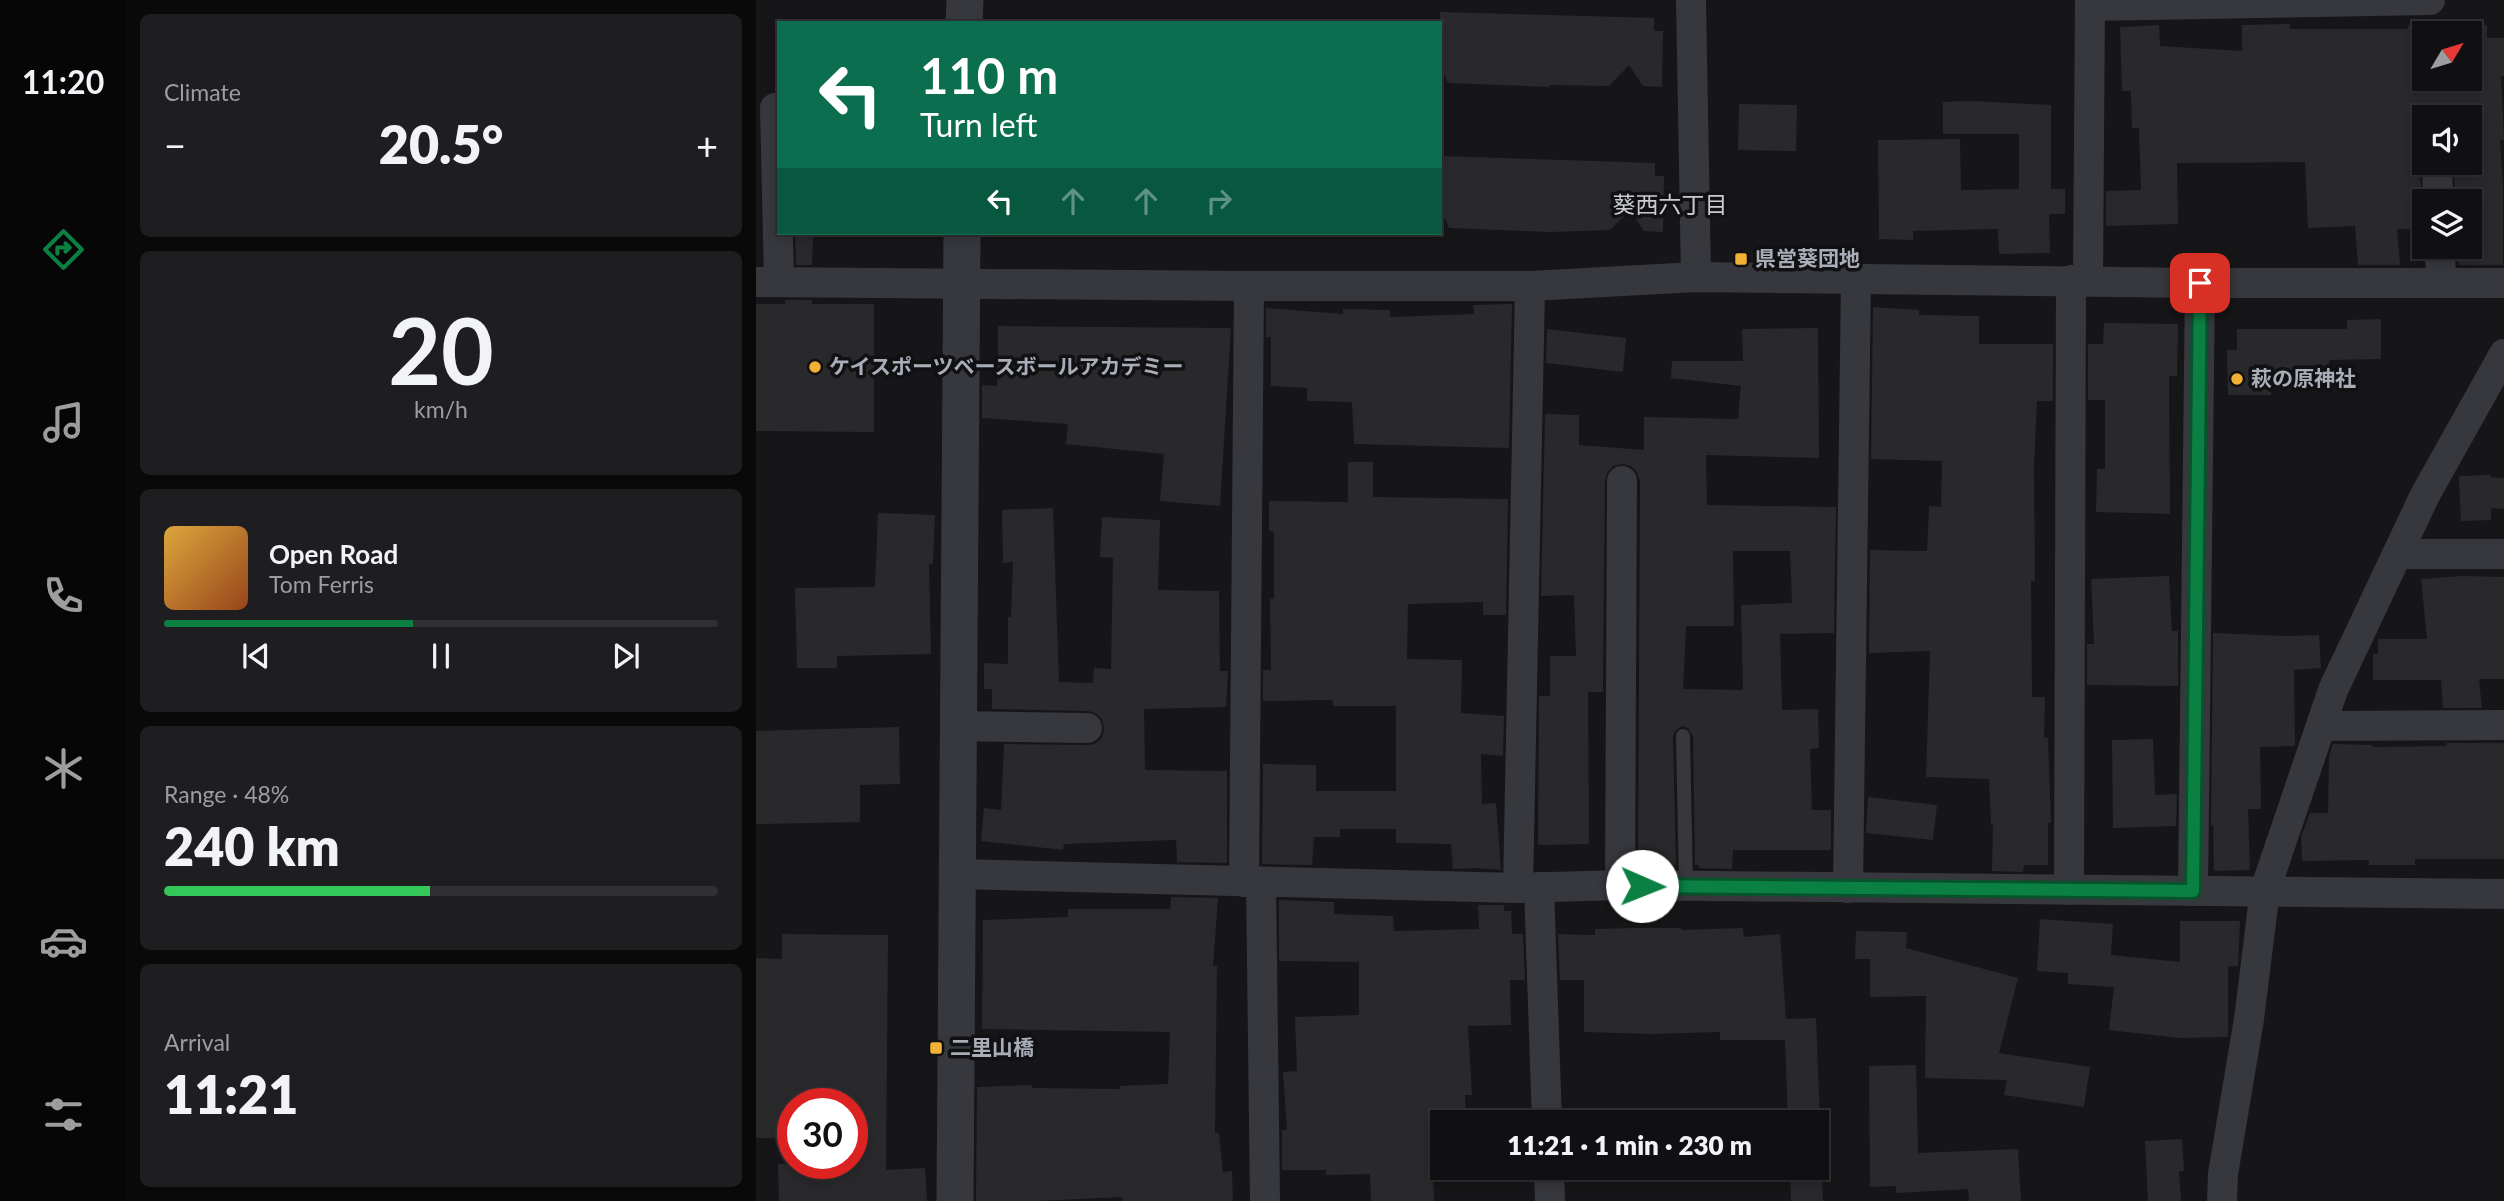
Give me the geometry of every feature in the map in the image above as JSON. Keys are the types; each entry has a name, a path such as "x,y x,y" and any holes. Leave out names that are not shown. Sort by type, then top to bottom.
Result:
{"street":[{"path":"964,21 965,0"},
{"path":"1691,0 1696,277"},
{"path":"2069,890 2080,280 2090,3 2430,0"},
{"path":"775,108 767,282 1530,286 1696,277 2200,283 2504,283"},
{"path":"955,1201 962,235"},
{"path":"2440,259 2441,283"},
{"path":"1848,888 1856,279"},
{"path":"2193,891 2200,283"},
{"path":"1249,286 1253,882 1265,1201"},
{"path":"1530,286 1529,888 1546,1110"},
{"path":"2222,1201 2249,1019 2264,890 2333,690 2425,495 2504,354"},
{"path":"1620,885 1622,481"},
{"path":"2397,554 2504,554"},
{"path":"2321,726 2504,725"},
{"path":"957,726 1087,728"},
{"path":"956,874 1529,888 1620,885 2504,894"},
{"path":"1549,1180 1550,1201"}],"lane":[{"path":"1683,736 1686,886"}],"building":[{"path":"1440,12 1654,18 1654,31 1663,31 1662,87 1643,86 1629,65 1609,86 1549,87 1448,83 1442,70"},
{"path":"2290,24 2290,29 2408,29 2408,25 2412,25 2412,91 2482,91 2482,25 2487,25 2487,38 2504,38 2504,76 2501,76 2504,140 2500,140 2503,265 2458,265 2458,259 2482,259 2482,189 2455,189 2454,175 2482,175 2482,105 2412,105 2412,175 2420,175 2421,189 2412,189 2412,229 2397,229 2400,265 2358,265 2355,226 2308,228 2305,162 2177,163 2178,224 2106,226 2106,191 2141,190 2139,128 2132,128 2131,91 2122,91 2120,27 2159,25 2160,46 2242,51 2242,25"},
{"path":"1943,102 2051,105 2051,189 2065,189 2065,214 2049,214 2050,253 1999,254 1998,229 1913,231 1913,240 1879,239 1878,140 1960,139 1961,190 2019,189 2019,134 1943,134"},
{"path":"1739,104 1797,105 1796,151 1738,150"},
{"path":"1442,156 1655,163 1655,176 1664,176 1663,232 1644,231 1630,210 1610,230 1550,232 1449,228 1445,218 1442,217"},
{"path":"795,235 813,235 812,265 796,265"},
{"name":"ケイスポーツベースボールアカデミー","path":"785,300 812,300 812,304 874,304 874,432 756,431 756,304 785,304"},
{"path":"1512,304 1509,448 1354,444 1352,402 1307,401 1307,388 1271,386 1271,337 1266,337 1266,308 1343,314 1343,309 1390,310 1390,317 1474,314 1473,305"},
{"path":"1873,307 1919,310 1919,315 1979,316 1979,344 2053,344 2053,401 2037,401 2034,468 2035,581 2031,581 2032,697 2045,697 2044,738 2048,738 2051,822 2048,823 2048,865 2024,865 2023,872 1992,871 1993,825 1989,779 1926,777 1930,651 1869,653 1870,550 1927,551 1929,506 1941,507 1942,461 1871,459"},
{"path":"2381,319 2381,359 2329,360 2330,388 2271,389 2271,395 2228,395 2227,350 2237,350 2237,329 2347,329 2347,320"},
{"path":"2104,323 2178,324 2177,376 2169,376 2170,514 2096,512 2097,469 2105,469 2105,400 2088,400 2088,344 2103,344"},
{"path":"998,326 1231,328 1220,506 1160,501 1164,454 1066,444 1068,424 982,418 982,385 997,386"},
{"path":"1818,328 1819,458 1706,455 1707,505 1836,507 1834,633 1780,634 1782,710 1818,709 1819,748 1810,749 1812,810 1831,810 1831,850 1733,850 1732,869 1699,868 1699,865 1695,865 1693,736 1688,728 1682,726 1673,736 1676,865 1638,863 1640,481 1631,466 1623,464 1613,466 1605,481 1603,692 1588,692 1589,844 1538,845 1539,696 1550,696 1550,656 1576,656 1574,595 1541,596 1545,414 1579,415 1579,445 1644,450 1644,417 1738,419 1741,386 1671,378 1672,361 1743,361 1742,329","holes":["1733,551 1790,551 1792,603 1741,605 1743,690 1683,689 1686,626 1734,626"]},
{"path":"1547,329 1626,338 1623,372 1546,363"},
{"path":"1348,462 1373,462 1373,497 1508,499 1506,615 1483,615 1483,602 1408,604 1407,659 1462,660 1461,713 1504,716 1503,756 1481,754 1482,804 1496,803 1501,870 1453,869 1451,844 1396,843 1396,829 1340,829 1340,837 1314,837 1312,865 1262,864 1263,764 1316,765 1316,791 1396,791 1396,706 1333,706 1333,700 1263,701 1263,670 1271,670 1270,599 1274,599 1274,532 1269,531 1269,501 1348,502"},
{"path":"2490,475 2504,478 2504,509 2491,508 2491,520 2461,521 2459,476"},
{"path":"1053,508 1059,682 1093,683 1094,668 1111,669 1113,558 1100,557 1102,517 1160,520 1158,590 1219,591 1220,671 1228,671 1226,707 1144,709 1145,770 1227,771 1227,863 1177,862 1176,840 1064,844 1063,850 981,841 984,808 1001,810 1004,744 1095,744 1102,738 1104,729 1102,719 1088,711 992,709 992,689 984,689 984,663 1008,664 1008,617 1011,617 1013,562 1003,563 1002,510"},
{"path":"878,513 935,515 933,564 929,564 931,654 837,656 837,668 797,668 795,588 875,587"},
{"path":"2169,576 2172,631 2178,631 2178,686 2087,685 2087,644 2094,644 2091,579"},
{"path":"2504,577 2504,679 2479,679 2482,708 2443,708 2441,680 2373,680 2373,654 2378,654 2378,639 2427,639 2421,579"},
{"path":"2213,633 2319,635 2321,668 2294,670 2295,746 2260,747 2261,809 2248,809 2250,870 2214,871 2211,825"},
{"path":"899,727 900,784 860,785 860,822 756,824 756,731"},
{"path":"2153,739 2155,795 2177,794 2176,826 2113,828 2112,740"},
{"path":"2446,743 2504,743 2504,859 2415,859 2415,865 2369,865 2369,860 2302,861 2301,837 2310,813 2328,813 2329,756 2333,744 2372,747 2447,746"},
{"path":"1868,797 1937,805 1933,840 1866,833"},
{"path":"1171,897 1218,898 1213,966 1217,966 1215,1133 1219,1133 1223,1172 1232,1171 1233,1201 1122,1201 1122,1197 976,1201 977,1087 1032,1085 1032,1088 1120,1089 1120,1086 1168,1084 1170,1032 982,1029 983,920 1068,917 1068,909 1170,909"},
{"path":"1279,900 1334,902 1334,914 1393,916 1394,931 1479,929 1478,905 1504,905 1504,911 1511,911 1512,934 1523,934 1525,980 1510,980 1511,1025 1468,1026 1472,1095 1465,1095 1466,1110 1430,1110 1430,1180 1433,1180 1434,1201 1371,1201 1370,1174 1326,1175 1326,1170 1282,1170 1282,1130 1287,1130 1283,1072 1297,1071 1295,1017 1359,1015 1359,962 1279,961"},
{"path":"2040,919 2113,924 2111,955 2180,962 2180,921 2240,921 2238,966 2228,966 2228,1037 2179,1038 2109,1030 2114,987 2068,984 2068,973 2037,971"},
{"path":"1743,928 1744,937 1780,934 1786,1019 1816,1018 1820,1110 1788,1110 1785,1040 1720,1040 1720,1032 1584,1032 1584,980 1560,980 1558,934 1595,935 1595,929"},
{"path":"1856,931 1907,932 1906,948 2018,978 1999,1053 2090,1067 2084,1107 2004,1095 2007,1080 1925,1078 1926,996 1870,997 1870,959 1855,959"},
{"path":"782,934 888,935 886,1170 925,1168 927,1201 779,1201 778,1179 868,1179 868,1088 777,1088 777,1138 756,1138 756,958 782,959"},
{"path":"1916,1065 1918,1153 2018,1149 2021,1201 1969,1201 1968,1189 1896,1193 1896,1186 1870,1187 1869,1066"},
{"path":"2182,1139 2184,1171 2179,1171 2181,1201 2148,1201 2145,1141"},
{"path":"1790,1180 1822,1180 1823,1201 1791,1201"}],"place":[{"name":"県営葵団地","path":"1741,259"},
{"name":"ケイスポーツベースボールアカデミー","path":"815,367"},
{"name":"萩の原神社","path":"2237,379"},
{"name":"二里山橋","path":"936,1048"}],"district":[{"name":"葵西六丁目","path":"1670,205"}],"route":[{"path":"1642,886 2193,891 2200,283"}]}
